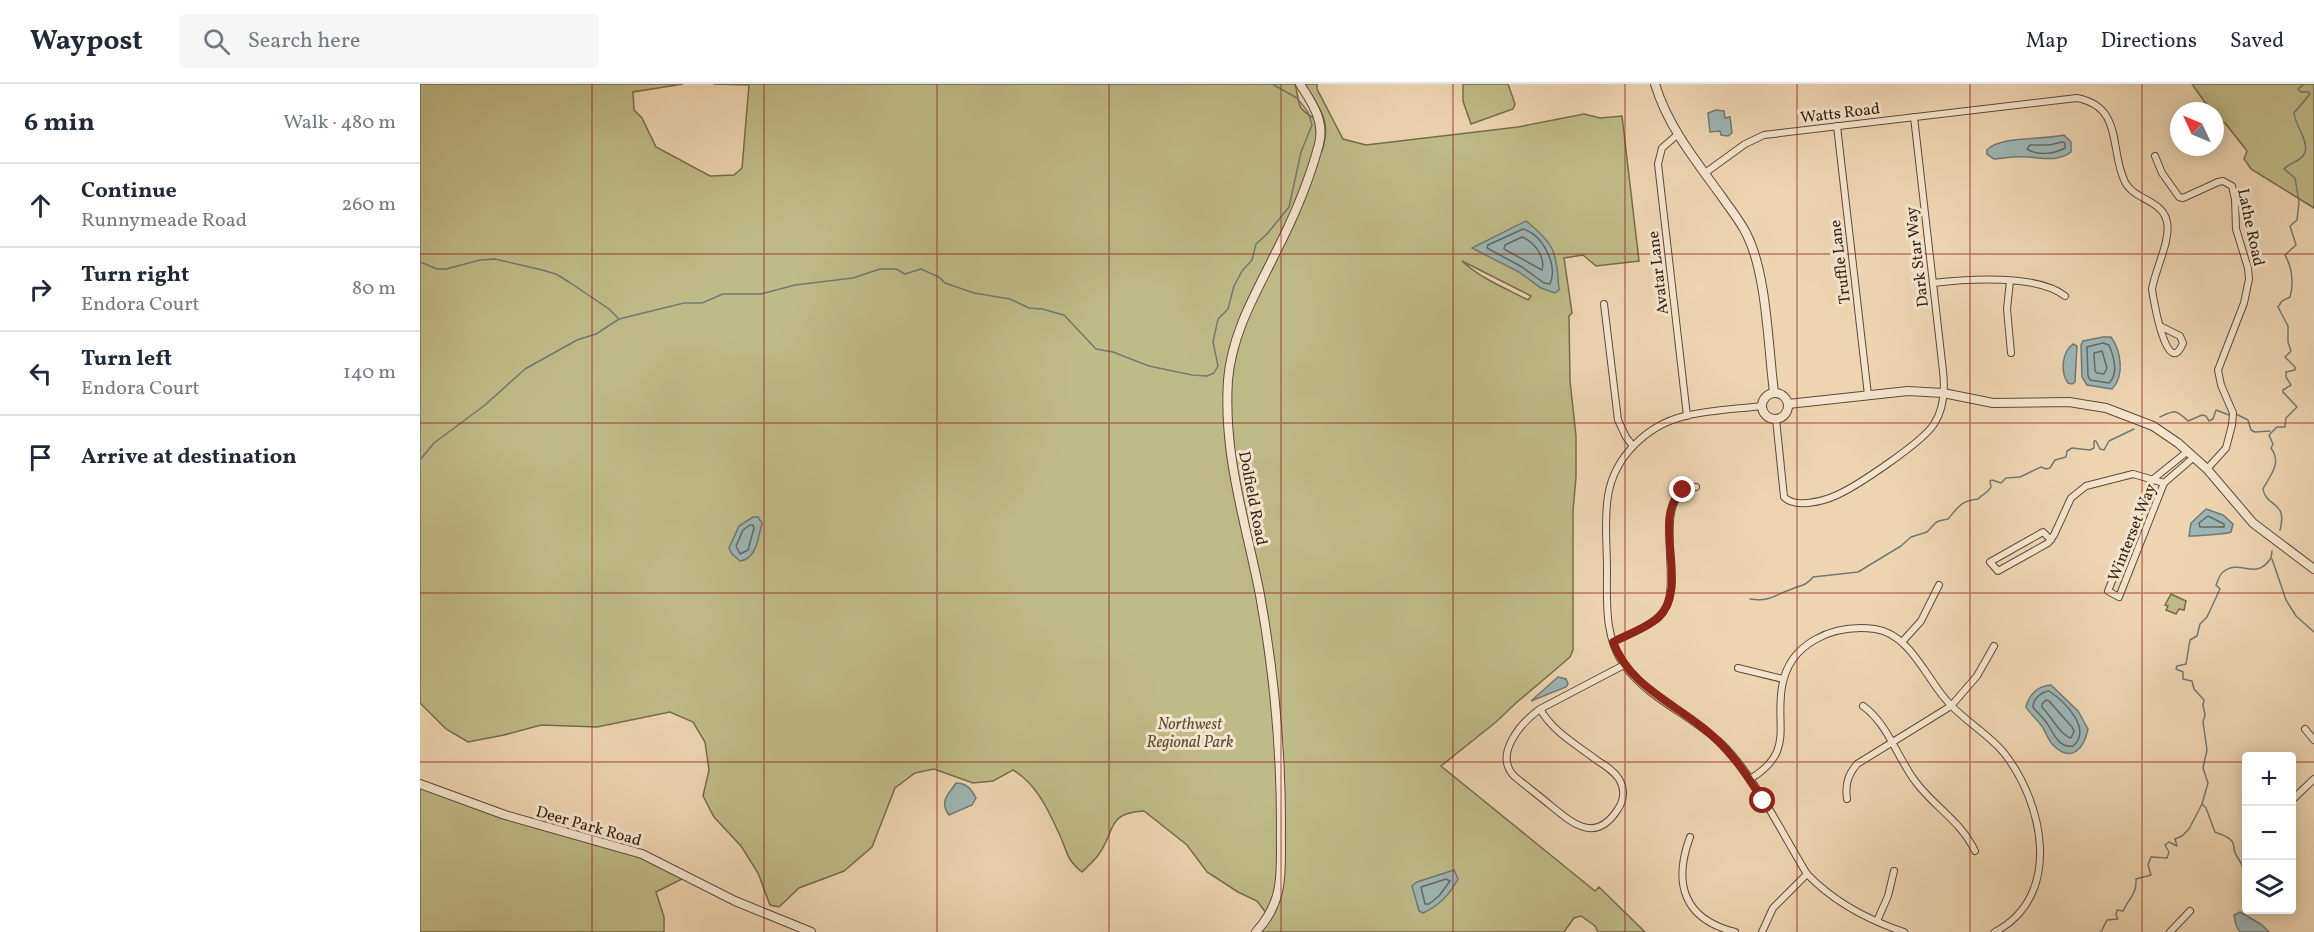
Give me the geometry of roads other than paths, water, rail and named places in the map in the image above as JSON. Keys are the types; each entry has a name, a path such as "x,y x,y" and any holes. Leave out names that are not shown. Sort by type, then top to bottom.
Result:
{"street":[{"name":"Dolfield Road","path":"1256,932 1270,915 1279,896 1282,776 1270,652 1232,468 1227,401 1228,380 1238,330 1284,237 1320,144 1319,118 1300,84"},
{"path":"1655,84 1677,135 1738,220 1756,256 1774,392"},
{"name":"Watts Road","path":"1705,173 1754,138 1775,133 2077,98 2090,102 2102,109 2112,127 2126,184 2134,193 2161,210 2167,220 2166,235 2152,289 2160,326"},
{"name":"Dark Star Way","path":"1776,419 1784,497 1791,503 1798,503 1838,495 1917,442 1938,416 1943,393 1944,371 1914,117"},
{"name":"Truffle Lane","path":"1837,126 1868,395"},
{"name":"Avatar Lane","path":"1677,135 1665,144 1658,158 1687,416"},
{"name":"Lathe Road","path":"2155,156 2162,173 2179,197 2183,198 2218,182 2232,186 2236,229 2248,268 2248,288 2244,303 2218,370 2221,385 2233,413 2232,424 2226,448 2207,469"},
{"path":"1933,283 1978,278 2010,281 2047,286 2065,296"},
{"path":"2010,281 2007,309 2012,353"},
{"path":"1604,304 1618,420 1633,446"},
{"path":"1788,404 1908,391 1943,393 1993,403 2069,402 2106,408 2152,426 2191,454 2207,469 2253,523 2314,569"},
{"path":"1774,392 1784,396 1788,404 1784,415 1776,419 1766,416 1762,406 1765,396 1774,392"},
{"path":"1762,406 1687,416 1662,425 1633,446 1614,475 1606,508 1607,614 1613,642 1624,665 1649,690 1710,733 1732,755 1807,874 1835,900 1905,932"},
{"name":"Winterset Way","path":"2191,454 2164,483 2119,597 2108,591 2152,480 2191,454"},
{"path":"2051,540 2043,532 1990,562 1998,571 2051,540 2068,503 2080,489 2133,474 2164,483"},
{"path":"1613,642 1652,622 1667,606 1671,588 1672,507 1678,494 1683,490 1696,487"},
{"path":"1902,642 1921,621 1932,604 1939,585"},
{"path":"1749,779 1765,768 1779,746 1784,679 1797,653 1813,639 1838,630 1884,631 1902,642 1951,706 1991,740 2012,764 2030,801 2039,838 2041,864 2034,888 2017,915 1995,932"},
{"path":"1847,799 1846,783 1852,770 1863,759 1951,706 1974,681 1994,646"},
{"path":"1540,709 1554,729 1611,770 1621,781 1622,802 1613,816 1603,825 1585,829 1572,824 1510,771 1506,755 1510,744 1529,718 1540,709 1624,665"},
{"path":"1738,668 1784,679"},
{"path":"1863,706 1874,714 1917,784 1961,827 1975,851"},
{"path":"2304,729 2314,740"},
{"path":"2296,796 2314,779"},
{"name":"Deer Park Road","path":"420,784 505,815 642,854 735,901 811,932"},
{"path":"1690,837 1681,871 1684,891 1695,910 1704,918 1723,929 1735,932"},
{"path":"1877,921 1888,896 1894,871"},
{"path":"1762,932 1773,908 1807,874"},
{"path":"2170,932 2190,911"}],"water":[{"path":"1716,110 1724,111 1725,118 1730,117 1732,133 1728,136 1721,135 1720,131 1710,132 1708,113"},
{"path":"2064,135 2071,142 2071,152 2061,157 1994,159 1987,154 1987,150 2001,142"},
{"path":"1526,221 1549,243 1553,250 1559,290 1555,293 1541,288 1519,272 1472,248"},
{"path":"2111,337 2119,356 2119,377 2112,389 2087,385 2082,377 2081,345 2083,341"},
{"path":"2073,344 2077,346 2075,382 2072,384 2068,383 2065,378 2063,362 2066,352"},
{"path":"2206,509 2223,515 2233,524 2231,532 2189,536 2191,523"},
{"path":"753,517 758,517 762,523 758,541 750,556 740,561 729,548 739,526"},
{"path":"1558,677 1566,679 1568,684 1566,687 1531,701"},
{"path":"2051,685 2078,711 2088,729 2084,742 2071,753 2060,751 2053,745 2043,727 2026,707 2035,691"},
{"path":"956,783 968,787 976,798 972,805 949,815 945,802"},
{"path":"1454,870 1458,879 1448,895 1429,910 1423,913 1419,911 1412,886 1417,882"},
{"path":"2240,912 2261,924 2269,932 2240,932 2234,915"}],"waterway":[{"path":"420,460 434,443 485,405 525,369 577,340 596,334 619,319 684,303 702,303 723,294 761,294 795,285 853,278 880,269 896,269 905,274 921,269 939,277 945,283 974,293 1010,299 1029,308 1064,315 1096,349 1113,352 1149,366 1192,375 1207,376 1214,373 1218,366 1213,342 1218,319 1228,309 1234,286 1242,271 1252,260 1256,244 1289,207 1301,152 1312,125 1308,112 1297,98 1272,84"},
{"path":"2280,530 2282,520 2279,509 2268,499 2263,489 2272,473 2276,459 2269,435 2277,427 2285,427 2286,418 2297,407 2283,392 2291,385 2286,372 2295,370 2295,367 2285,357 2291,351 2288,342 2288,326 2278,307 2282,301 2290,297 2292,286 2291,270 2285,255 2296,245 2290,226 2297,220 2299,202 2295,178 2284,169 2301,158 2305,151 2306,146 2294,113 2310,94 2298,89 2304,84"},
{"path":"420,262 437,269 446,269 480,260 495,259 556,274 609,309 619,319"},
{"path":"2160,417 2175,412 2188,421 2202,415 2206,416 2209,421 2213,419 2216,410 2229,415"},
{"path":"2236,414 2248,420 2251,430 2270,431"},
{"path":"1750,599 1763,600 1772,597 1806,584 1813,577 1858,572 1901,546 1911,537 1927,532 1936,523 1948,519 1964,503 1978,499 1990,489 1990,481 2001,483 2006,478 2020,477 2041,467 2050,468 2055,460 2066,457 2067,451 2072,448 2090,450 2094,448 2094,441 2100,449 2104,450 2109,441 2134,429"},
{"path":"2101,932 2107,920 2118,919 2117,910 2123,911 2134,892 2136,879 2151,875 2148,865 2151,857 2167,858 2169,852 2165,845 2169,842 2177,846 2175,839 2189,829 2202,804 2208,783 2203,768 2207,750 2203,722 2204,700 2194,689 2192,681 2183,679 2183,672 2176,669 2177,666 2186,664 2190,640 2197,636 2200,624 2207,617 2220,589 2216,585 2222,573 2236,567 2259,568 2271,558 2272,551"},
{"path":"2272,559 2286,600 2296,616 2314,632"},
{"path":"2202,804 2206,808 2215,832 2230,839 2242,864"}],"park label":[{"name":"Northwest Regional Park","path":"1190,732"}]}
